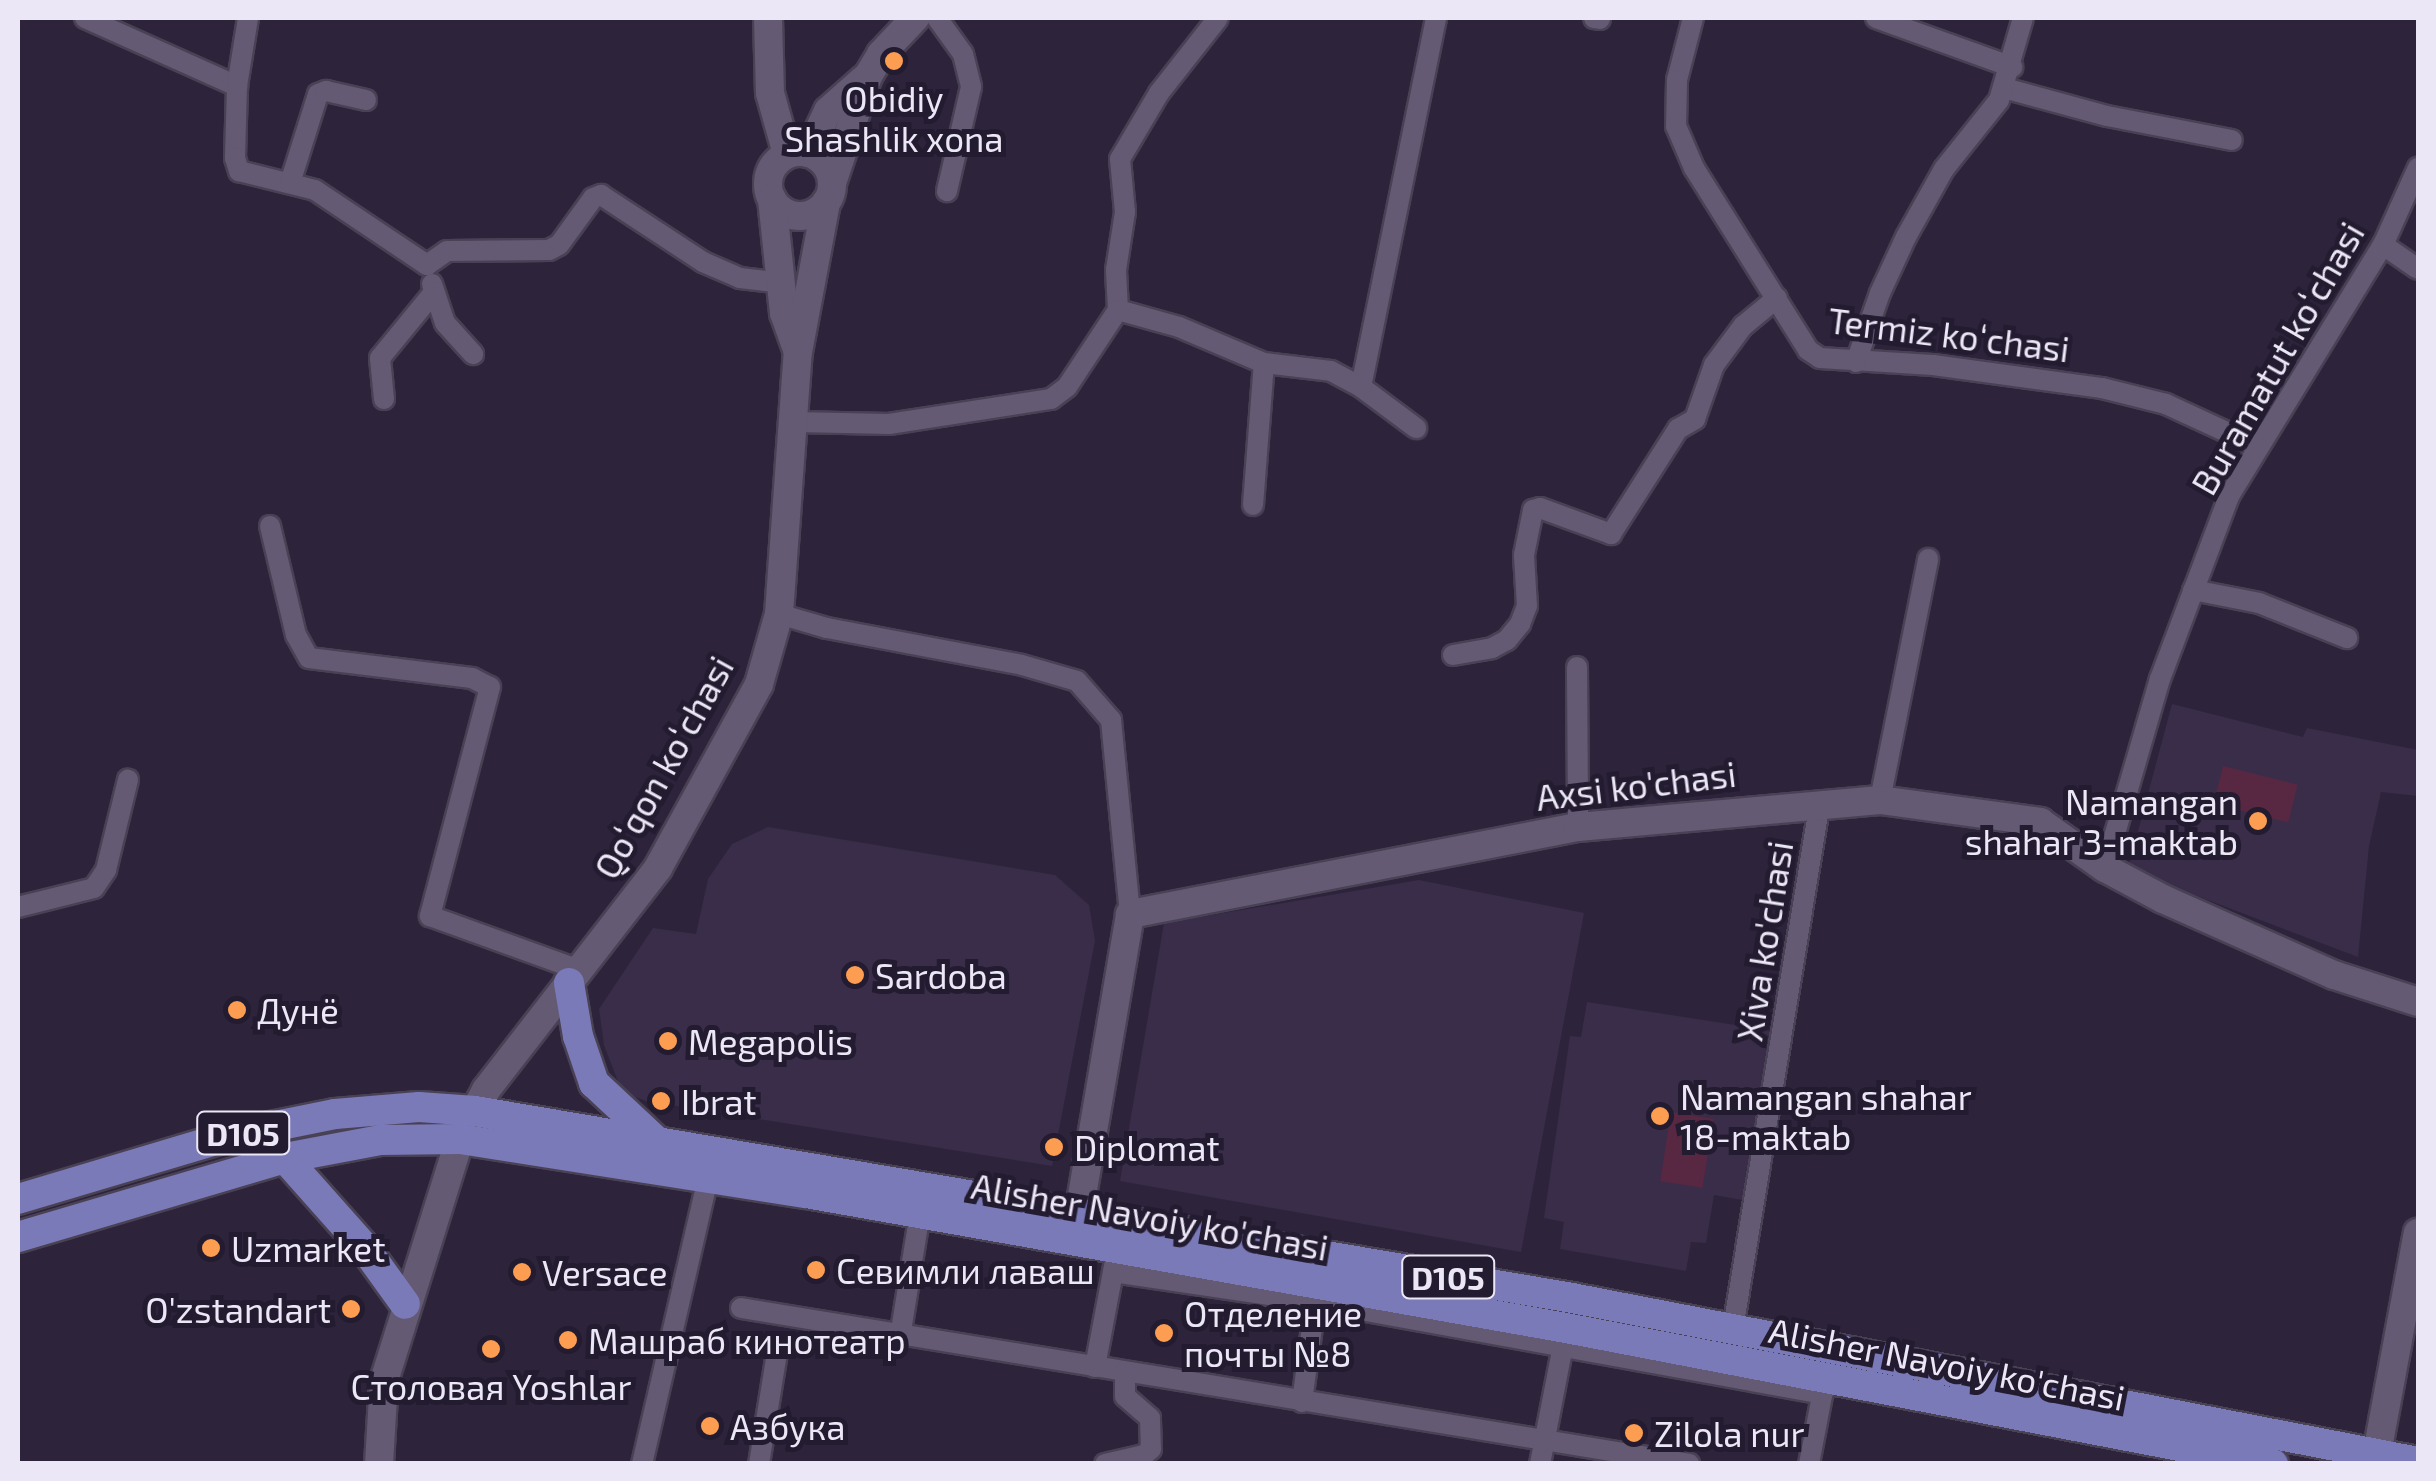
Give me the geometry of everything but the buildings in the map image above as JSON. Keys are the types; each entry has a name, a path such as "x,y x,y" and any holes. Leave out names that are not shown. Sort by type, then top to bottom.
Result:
{"main road":[{"path":"574,976 578,1036 594,1082 656,1141"},
{"name":"D105","path":"18,1199 236,1134 335,1114 420,1108 475,1111"},
{"name":"Alisher Navoiy ko'chasi","path":"475,1111 1733,1328 2376,1459 2418,1462"},
{"name":"Alisher Navoiy ko'chasi","path":"18,1237 286,1158 380,1140 460,1139 920,1213 1115,1260 2273,1464"},
{"path":"286,1158 364,1247 405,1304"}],"street":[{"path":"86,18 237,86"},
{"path":"248,18 237,86 235,158 239,171 315,190 427,265 445,323 473,354"},
{"path":"768,18 770,93 798,153 826,164 829,193 798,216 778,208 772,199 772,168 798,153"},
{"name":"Qoʻqon koʻchasi","path":"378,1464 378,1407 405,1304 460,1139 475,1111 666,852 759,684 779,614 796,422 798,352 829,193 868,76 881,54 915,18"},
{"path":"937,18 963,54 971,86 946,191"},
{"path":"796,422 889,424 1051,399 1068,387 1118,310 1116,270 1124,212 1120,159 1159,93 1218,18"},
{"path":"1361,387 1436,18"},
{"name":"Termiz koʻchasi","path":"1693,18 1677,80 1676,126 1694,168 1808,350 1820,358 1933,365 2102,388 2183,411 2259,447"},
{"path":"1876,18 2012,67"},
{"path":"1856,362 1880,293 1906,238 1944,169 1985,120 2004,88 2023,18"},
{"name":"Qoʻqon koʻchasi","path":"798,153 828,111 868,76"},
{"path":"2004,88 2107,116 2232,140"},
{"path":"290,183 318,94 326,91 366,100"},
{"path":"770,93 802,114 828,111"},
{"name":"Buramatut koʻchasi","path":"2105,868 2160,679 2230,496 2383,245 2418,168"},
{"path":"427,265 447,250 549,250 559,245 601,194 704,262 740,278 782,283"},
{"name":"Qoʻqon koʻchasi","path":"772,199 784,313 798,352"},
{"path":"2383,245 2418,269"},
{"path":"384,399 380,358 434,292"},
{"path":"1453,655 1492,648 1507,640 1520,624 1527,606 1524,555 1533,510 1540,508 1611,534 1678,429 1695,419 1714,365 1743,326 1777,298"},
{"path":"1118,310 1179,327 1264,364 1331,371 1361,387 1416,428"},
{"path":"1252,504 1264,364"},
{"path":"270,526 296,635 309,658 472,678 490,687 430,916 574,976"},
{"path":"1880,800 1928,559"},
{"path":"2193,590 2258,603 2346,638"},
{"path":"779,614 827,628 1022,665 1078,681 1111,720 1130,914 1079,1214"},
{"path":"1577,667 1578,827"},
{"path":"18,907 94,888 106,870 128,780"},
{"name":"Axsi ko'chasi","path":"1130,914 1578,827 1820,802 1880,800 2040,822 2105,868 2303,962 2418,1002"},
{"name":"Xiva ko'chasi","path":"1733,1328 1820,802"},
{"path":"642,1464 708,1178"},
{"path":"901,1332 920,1213"},
{"path":"2376,1459 2418,1233"},
{"path":"1095,1367 1115,1260"},
{"path":"1302,1402 1317,1293"},
{"path":"741,1308 1690,1464"},
{"path":"1540,1464 1564,1338"},
{"path":"759,1464 777,1353"},
{"path":"1105,1464 1144,1455 1150,1449 1150,1418 1125,1396 1125,1372"},
{"path":"1809,1464 1824,1386"}],"shaded area":[{"name":"Namangan shahar 3-maktab","path":"2172,704 2303,737 2307,728 2418,750 2418,796 2381,792 2369,846 2358,957 2147,877 2129,865"},
{"path":"2223,766 2298,785 2288,822 2214,804"},
{"name":"Sardoba","path":"768,827 1055,875 1089,905 1095,941 1052,1166 646,1101 622,1092 604,1045 599,1009 653,928 696,934 708,879 732,844"},
{"path":"1419,880 1584,913 1521,1252 1120,1181 1164,923"},
{"name":"Namangan shahar 18-maktab","path":"1587,1002 1774,1031 1748,1201 1714,1195 1706,1243 1691,1242 1686,1271 1560,1249 1564,1222 1544,1218 1570,1036 1581,1037"},
{"path":"1671,1112 1713,1119 1703,1188 1660,1181"}],"place":[{"name":"Obidiy Shashlik xona","path":"894,61"},
{"name":"Namangan shahar 3-maktab","path":"2258,821"},
{"name":"Sardoba","path":"855,975"},
{"name":"Дунё","path":"237,1010"},
{"name":"Megapolis","path":"668,1041"},
{"name":"Ibrat","path":"661,1101"},
{"name":"Namangan shahar 18-maktab","path":"1660,1116"},
{"name":"Diplomat","path":"1054,1147"},
{"name":"Uzmarket","path":"211,1248"},
{"name":"Севимли лаваш","path":"816,1270"},
{"name":"Versace","path":"522,1272"},
{"name":"O'zstandart","path":"351,1309"},
{"name":"Отделение почты №8","path":"1164,1333"},
{"name":"Машраб кинотеатр","path":"568,1340"},
{"name":"Столовая Yoshlar","path":"491,1349"},
{"name":"Азбука","path":"710,1426"},
{"name":"Zilola nur","path":"1634,1433"}]}
